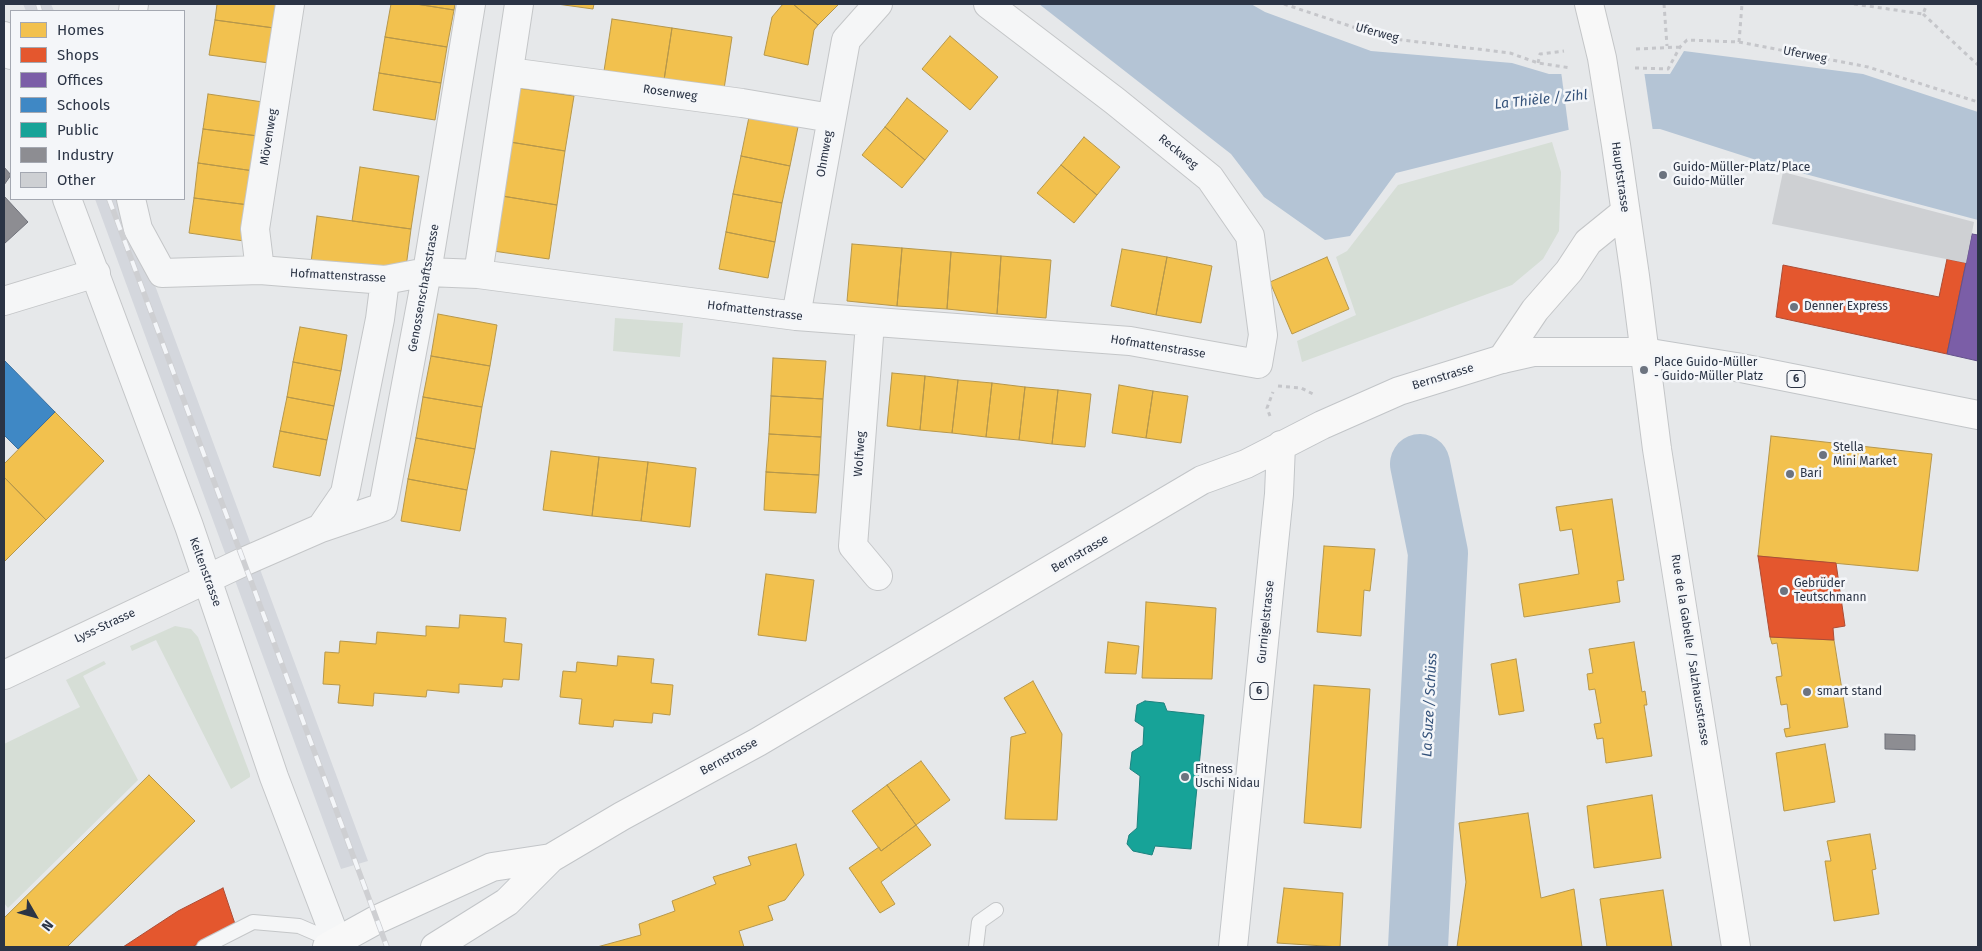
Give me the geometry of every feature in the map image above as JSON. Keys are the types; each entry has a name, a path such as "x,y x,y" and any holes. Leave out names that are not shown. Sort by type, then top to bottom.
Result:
{"main road":[{"name":"Hauptstrasse","path":"1589,4 1602,58 1616,145 1636,276 1644,352"},
{"path":"1502,359 1535,310 1570,271 1588,242 1625,212"},
{"name":"Bernstrasse","path":"435,947 507,902 551,858 622,816 775,732 1202,480 1246,464 1281,445 1399,391 1502,359 1533,352 1644,352"},
{"name":"6","path":"1644,352 1978,415"},
{"name":"Rue de la Gabelle / Salzhausstrasse","path":"1644,352 1736,947"},
{"name":"Gurnigelstrasse","path":"1233,947 1279,494 1281,445"},
{"name":"Bernstrasse","path":"334,946 376,920 492,867 551,858"}],"street":[{"name":"Mövenweg","path":"260,270 255,229 290,4"},
{"name":"Genossenschaftsstrasse","path":"207,578 321,528 383,507 427,272 471,4"},
{"path":"478,274 518,4"},
{"name":"Ohmweg","path":"796,316 846,40 878,4"},
{"name":"Reckweg","path":"988,4 1115,101 1210,178 1250,236 1263,335 1258,364"},
{"path":"4,36 10,53"},
{"name":"Rosenweg","path":"509,72 742,103 831,118"},
{"name":"Keltenstrasse","path":"67,200 96,273 207,578 274,777 334,946"},
{"name":"Hofmattenstrasse","path":"131,200 138,229 162,273 260,270 386,280 427,272 478,274 796,316 1130,341 1258,364"},
{"path":"4,301 96,273"},
{"path":"321,528 346,493 386,280"},
{"name":"Wolfweg","path":"870,323 853,546 878,576"},
{"name":"Lyss-Strasse","path":"4,676 207,578"}],"lane":[{"path":"976,947 979,922 996,910"},
{"path":"204,947 254,922 299,926 334,946"}],"path":[{"name":"Uferweg","path":"1284,4 1386,38 1510,53 1538,63 1561,68"},
{"path":"1664,4 1666,46"},
{"path":"1739,42 1742,4"},
{"path":"1854,4 1923,14 1978,64"},
{"path":"1923,14 1927,4"},
{"name":"Uferweg","path":"1680,47 1687,40 1739,42 1868,67 1978,102"},
{"path":"1636,49 1666,46 1680,47 1668,69 1644,68"},
{"path":"1538,63 1540,54 1564,51"},
{"path":"1258,364 1275,386 1268,408 1281,445"}],"shaded area":[{"path":"23,4 51,4 54,10 26,10"},
{"path":"1552,142 1561,172 1559,231 1543,259 1512,285 1302,362 1297,341 1356,315 1336,257 1347,251 1398,185"},
{"path":"95,200 123,200 368,861 341,869"},
{"path":"615,318 683,323 680,357 613,351"},
{"path":"175,626 191,629 198,637 250,774 250,777 231,789 156,640 132,651 130,646"},
{"path":"104,661 106,664 83,676 138,780 8,908 4,903 4,744 80,707 66,680"}],"water":[{"name":"La Thièle / Zihl","path":"1039,4 1251,4 1265,12 1371,51 1512,63 1549,74 1670,74 1684,51 1863,74 1978,112 1978,220 1775,166 1660,129 1572,129 1396,173 1350,236 1325,240 1264,197 1231,154"}],"pier":[{"path":"1561,71 1644,71 1653,132 1569,132"}],"building: Homes":[{"path":"217,4 278,4 274,28 215,20"},
{"path":"391,4 416,4 454,10 447,47 385,37"},
{"path":"416,4 455,4 454,10"},
{"path":"557,4 594,4 593,9"},
{"path":"783,4 793,4 818,25 814,30 808,65 764,55 772,17"},
{"path":"793,4 839,4 818,25"},
{"path":"612,19 672,28 664,80 604,71"},
{"path":"215,20 274,28 269,63 209,55"},
{"path":"672,28 732,37 724,89 664,80"},
{"path":"950,36 998,77 970,110 922,69"},
{"path":"385,37 447,47 441,83 379,73"},
{"path":"379,73 441,83 435,120 373,110"},
{"path":"518,88 574,96 565,151 510,142"},
{"path":"208,94 263,102 258,136 203,129"},
{"path":"907,98 948,131 925,160 885,127"},
{"path":"749,117 798,127 790,166 741,156"},
{"path":"885,127 925,160 902,188 862,155"},
{"path":"203,129 258,136 254,171 198,163"},
{"path":"1084,137 1120,167 1097,195 1061,165"},
{"path":"510,142 565,151 557,205 502,196"},
{"path":"741,156 790,166 782,203 733,194"},
{"path":"198,163 254,171 249,205 194,198"},
{"path":"1061,165 1097,195 1074,223 1037,193"},
{"path":"360,167 419,176 411,229 352,221"},
{"path":"733,194 782,203 775,242 726,232"},
{"path":"502,196 557,205 549,259 493,251"},
{"path":"194,198 249,205 244,241 189,233"},
{"path":"317,216 411,229 405,275 311,262"},
{"path":"726,232 775,242 768,278 719,269"},
{"path":"852,244 902,248 897,306 847,301"},
{"path":"902,248 951,252 947,309 897,306"},
{"path":"1122,249 1167,257 1156,315 1111,306"},
{"path":"951,252 1001,256 997,314 947,309"},
{"path":"1001,256 1051,260 1046,318 997,314"},
{"path":"1167,257 1212,266 1201,323 1156,315"},
{"path":"1327,257 1349,309 1292,334 1270,282"},
{"path":"438,314 497,325 490,366 431,356"},
{"path":"300,327 347,335 341,371 293,362"},
{"path":"431,356 490,366 482,407 423,397"},
{"path":"773,358 826,361 823,399 771,396"},
{"path":"293,362 341,371 334,406 287,397"},
{"path":"892,373 925,376 920,430 887,426"},
{"path":"925,376 958,380 952,433 920,430"},
{"path":"958,380 992,383 986,437 952,433"},
{"path":"992,383 1025,387 1019,440 986,437"},
{"path":"1119,385 1153,391 1146,438 1112,433"},
{"path":"1025,387 1058,390 1052,444 1019,440"},
{"path":"1058,390 1091,394 1085,447 1052,444"},
{"path":"1153,391 1188,396 1181,443 1146,438"},
{"path":"771,396 823,399 821,437 769,434"},
{"path":"287,397 334,406 327,440 280,431"},
{"path":"423,397 482,407 475,449 416,438"},
{"path":"55,412 104,461 46,520 4,477 4,464"},
{"path":"280,431 327,440 320,476 273,467"},
{"path":"769,434 821,437 819,475 766,472"},
{"path":"1771,436 1932,454 1918,571 1758,556"},
{"path":"416,438 475,449 467,490 408,479"},
{"path":"551,451 599,457 592,516 543,510"},
{"path":"599,457 648,462 641,521 592,516"},
{"path":"648,462 696,468 690,527 641,521"},
{"path":"766,472 819,475 816,513 764,510"},
{"path":"4,477 46,520 4,562"},
{"path":"408,479 467,490 460,531 401,521"},
{"path":"1612,499 1624,580 1617,581 1620,602 1524,617 1519,584 1579,574 1572,529 1560,531 1556,507"},
{"path":"1324,546 1375,549 1370,591 1364,590 1361,636 1317,632"},
{"path":"766,574 814,580 806,641 758,635"},
{"path":"1146,602 1216,608 1212,679 1142,678"},
{"path":"460,615 506,618 504,642 522,644 519,680 503,679 502,687 459,684 459,693 427,690 426,697 374,693 373,706 338,703 340,685 323,684 325,652 339,653 340,641 376,644 377,632 426,636 426,626 459,628"},
{"path":"1770,637 1834,640 1848,727 1786,737 1784,729 1790,728 1787,704 1781,705 1776,677 1782,676 1777,643 1772,644"},
{"path":"1108,642 1139,646 1136,674 1105,673"},
{"path":"1634,642 1642,692 1645,691 1647,705 1644,705 1652,756 1606,763 1603,738 1597,739 1594,724 1601,723 1595,689 1589,690 1587,674 1593,673 1589,649"},
{"path":"618,656 654,659 651,683 673,685 670,715 653,713 652,723 614,720 613,727 579,724 582,699 560,697 563,671 576,672 577,662 617,666"},
{"path":"1516,659 1524,711 1499,715 1491,664"},
{"path":"1033,681 1062,734 1057,820 1005,819 1011,737 1026,733 1004,698"},
{"path":"1314,685 1370,689 1361,828 1304,823"},
{"path":"1825,744 1835,802 1784,811 1776,753"},
{"path":"921,761 950,800 916,825 887,785"},
{"path":"149,775 195,821 67,947 4,947 4,918"},
{"path":"887,785 916,825 881,851 852,811"},
{"path":"1652,795 1661,858 1594,868 1587,806"},
{"path":"1528,813 1541,898 1574,889 1582,947 1457,947 1466,882 1459,823"},
{"path":"916,825 931,845 881,882 895,904 880,913 849,868 879,847 881,851"},
{"path":"1870,834 1876,869 1872,870 1879,914 1834,921 1825,861 1831,861 1827,841"},
{"path":"796,844 804,875 785,900 768,906 773,920 739,931 744,947 597,947 641,935 639,924 675,911 672,901 716,884 713,877 751,865 748,857"},
{"path":"1284,888 1343,893 1340,947 1277,943"},
{"path":"1663,890 1672,947 1607,947 1600,899"}],"building: Shops":[{"path":"1947,259 1966,263 1947,354 1776,317 1783,265 1939,297"},
{"path":"1758,556 1836,563 1845,626 1833,628 1834,640 1770,637"},
{"path":"223,888 235,924 192,947 123,947 178,911"}],"building: Offices":[{"path":"1972,234 1978,235 1978,361 1947,354"}],"building: Schools":[{"path":"4,360 55,412 18,449 4,435"}],"building: Public":[{"path":"1145,701 1164,703 1167,711 1204,715 1191,849 1155,846 1152,855 1133,851 1127,844 1129,835 1137,828 1140,776 1130,769 1132,752 1143,745 1144,727 1135,721 1137,705"}],"building: Industry":[{"path":"4,167 10,176 4,185"},
{"path":"4,196 28,222 4,244"},
{"path":"1885,734 1915,735 1915,750 1885,749"}],"building: Other":[{"path":"1783,172 1974,222 1966,263 1772,224"}],"waterway":[{"name":"La Suze / Schüss","path":"1418,947 1438,553 1420,464"}],"railway":[{"path":"38,4 40,10"},
{"path":"109,200 387,947"}],"place":[{"name":"Guido-Müller-Platz/Place Guido-Müller","path":"1663,175"},
{"name":"Denner Express","path":"1794,307"},
{"name":"Place Guido-Müller - Guido-Müller Platz","path":"1644,370"},
{"name":"Stella Mini Market","path":"1823,455"},
{"name":"Bari","path":"1790,474"},
{"name":"Gebrüder Teutschmann","path":"1784,591"},
{"name":"smart stand","path":"1807,692"},
{"name":"Fitness Uschi Nidau","path":"1185,777"}]}
